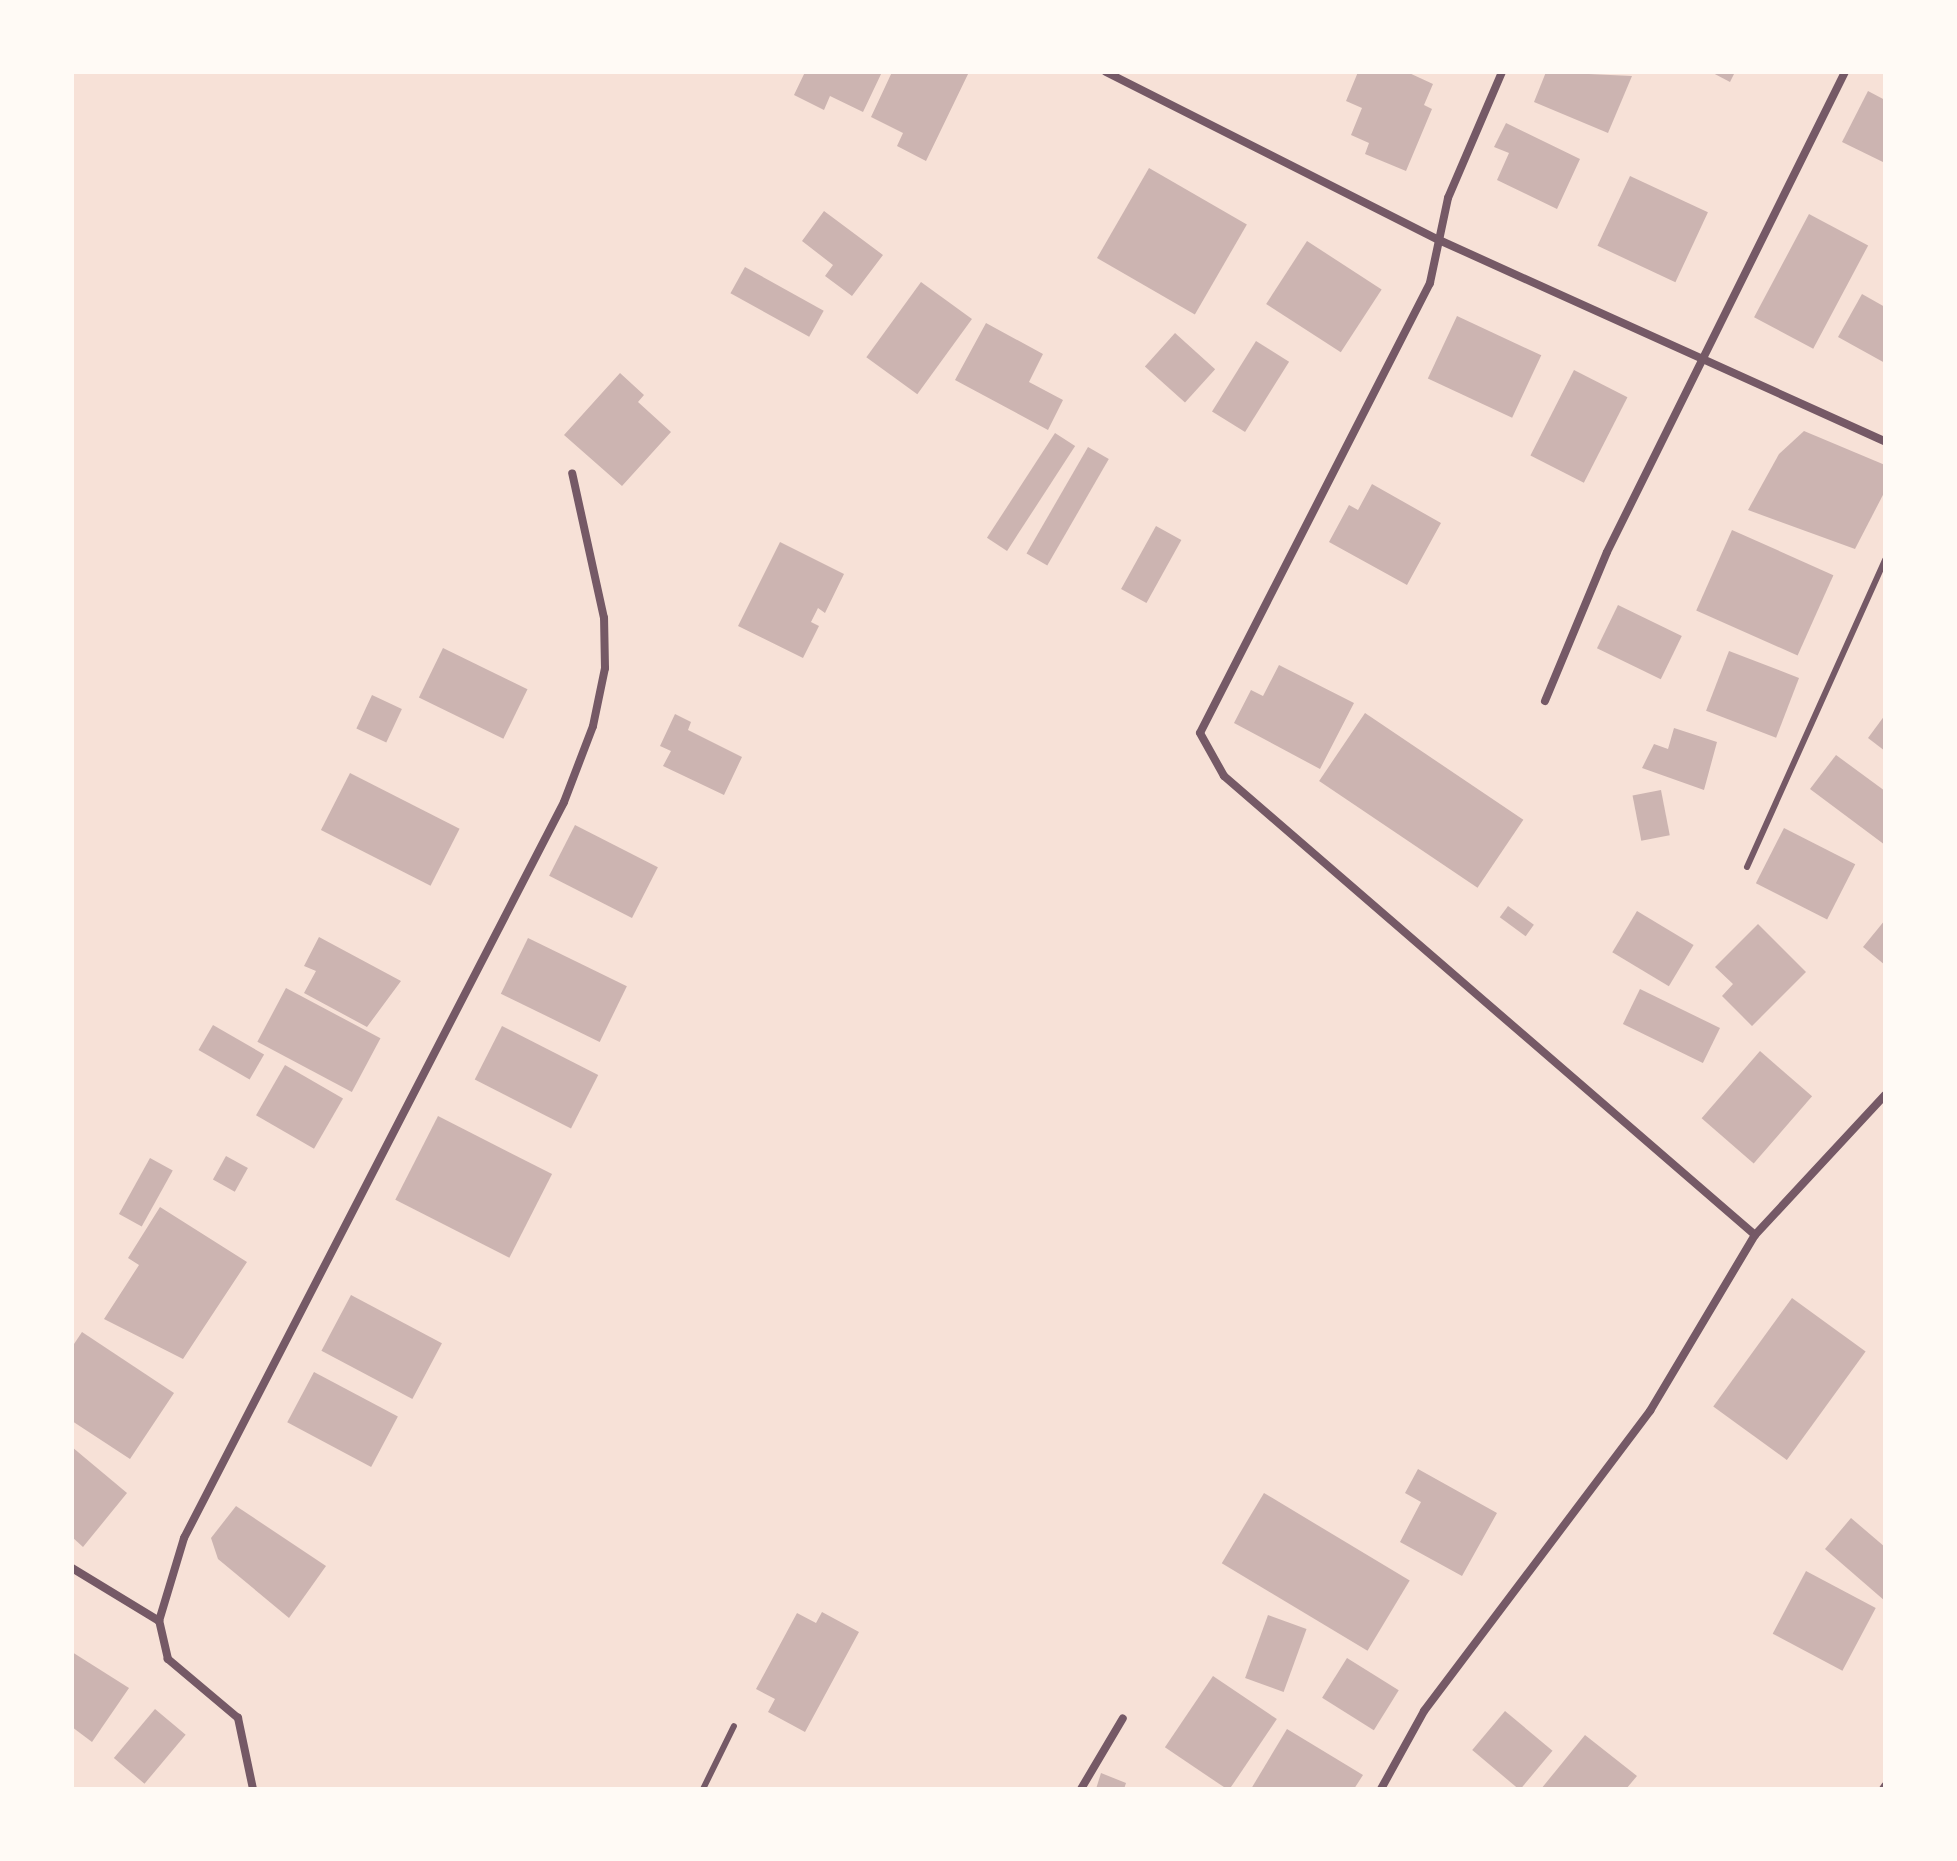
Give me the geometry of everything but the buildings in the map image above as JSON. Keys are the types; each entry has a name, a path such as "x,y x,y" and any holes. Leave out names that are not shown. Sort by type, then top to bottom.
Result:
{"street":[{"path":"1106,72 1439,240 1701,363 1885,441"},
{"path":"1502,72 1448,198 1430,283 1205,713 1203,748 1224,776 1755,1235"},
{"path":"1545,701 1607,552 1845,72"},
{"path":"253,1789 238,1718 168,1659 159,1621 184,1538 564,802 593,726 605,668 604,618 572,473"},
{"path":"1381,1789 1424,1711 1650,1411 1755,1235 1885,1095"},
{"path":"72,1568 159,1621"},
{"path":"1081,1789 1123,1718"}],"lane":[{"path":"1747,867 1885,560"},
{"path":"703,1789 734,1726"}]}
